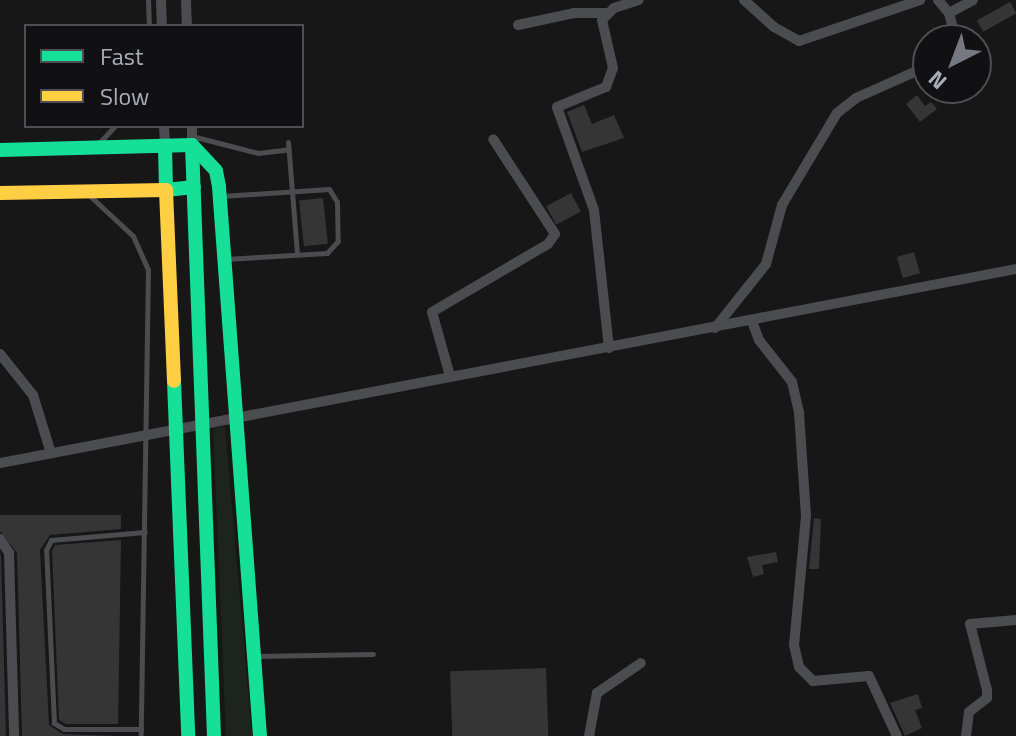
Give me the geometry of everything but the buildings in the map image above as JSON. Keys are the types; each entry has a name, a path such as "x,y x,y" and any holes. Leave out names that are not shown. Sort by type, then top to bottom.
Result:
{"street":[{"path":"161,0 162,24"},
{"path":"186,0 187,24"},
{"path":"518,25 574,13 605,13 639,0"},
{"path":"744,0 774,27 799,41 920,0"},
{"path":"938,0 949,13 952,24"},
{"path":"949,13 973,0"},
{"path":"605,13 601,28 611,78 599,93 557,107 594,210 609,348"},
{"path":"715,328 766,264 782,205 837,113 856,98 912,73"},
{"path":"164,128 188,736"},
{"path":"0,150 165,146 192,135"},
{"path":"192,135 214,736"},
{"path":"192,135 216,171 219,196 260,736"},
{"path":"450,376 432,312 548,244 555,234 493,139"},
{"path":"0,193 194,187"},
{"path":"0,463 1016,269"},
{"path":"752,321 766,351 786,371 799,413 806,512 794,645 799,667 813,681 869,676 897,736"},
{"path":"0,354 33,395 51,453"},
{"path":"0,539 9,553 14,736"},
{"path":"966,736 969,712 987,698 970,624 1016,620"},
{"path":"589,736 597,693 641,663"}],"lane":[{"path":"148,0 149,24"},
{"path":"95,147 113,128"},
{"path":"192,135 258,153 289,146 297,255"},
{"path":"83,189 133,236 146,260 145,532 141,732 64,729 54,723 46,550 51,540 145,532"},
{"path":"219,196 329,189 337,202 337,247 327,253 224,259"},
{"path":"255,656 373,654"}],"shaded area":[{"path":"213,427 225,427 252,736 226,736"}],"traffic: fast":[{"path":"192,145 216,171 219,187 260,736"},
{"path":"0,150 192,145 214,736"},
{"path":"165,146 166,190 194,187"},
{"path":"174,381 188,736"}],"traffic: slow":[{"path":"0,193 166,190 174,381"}]}
